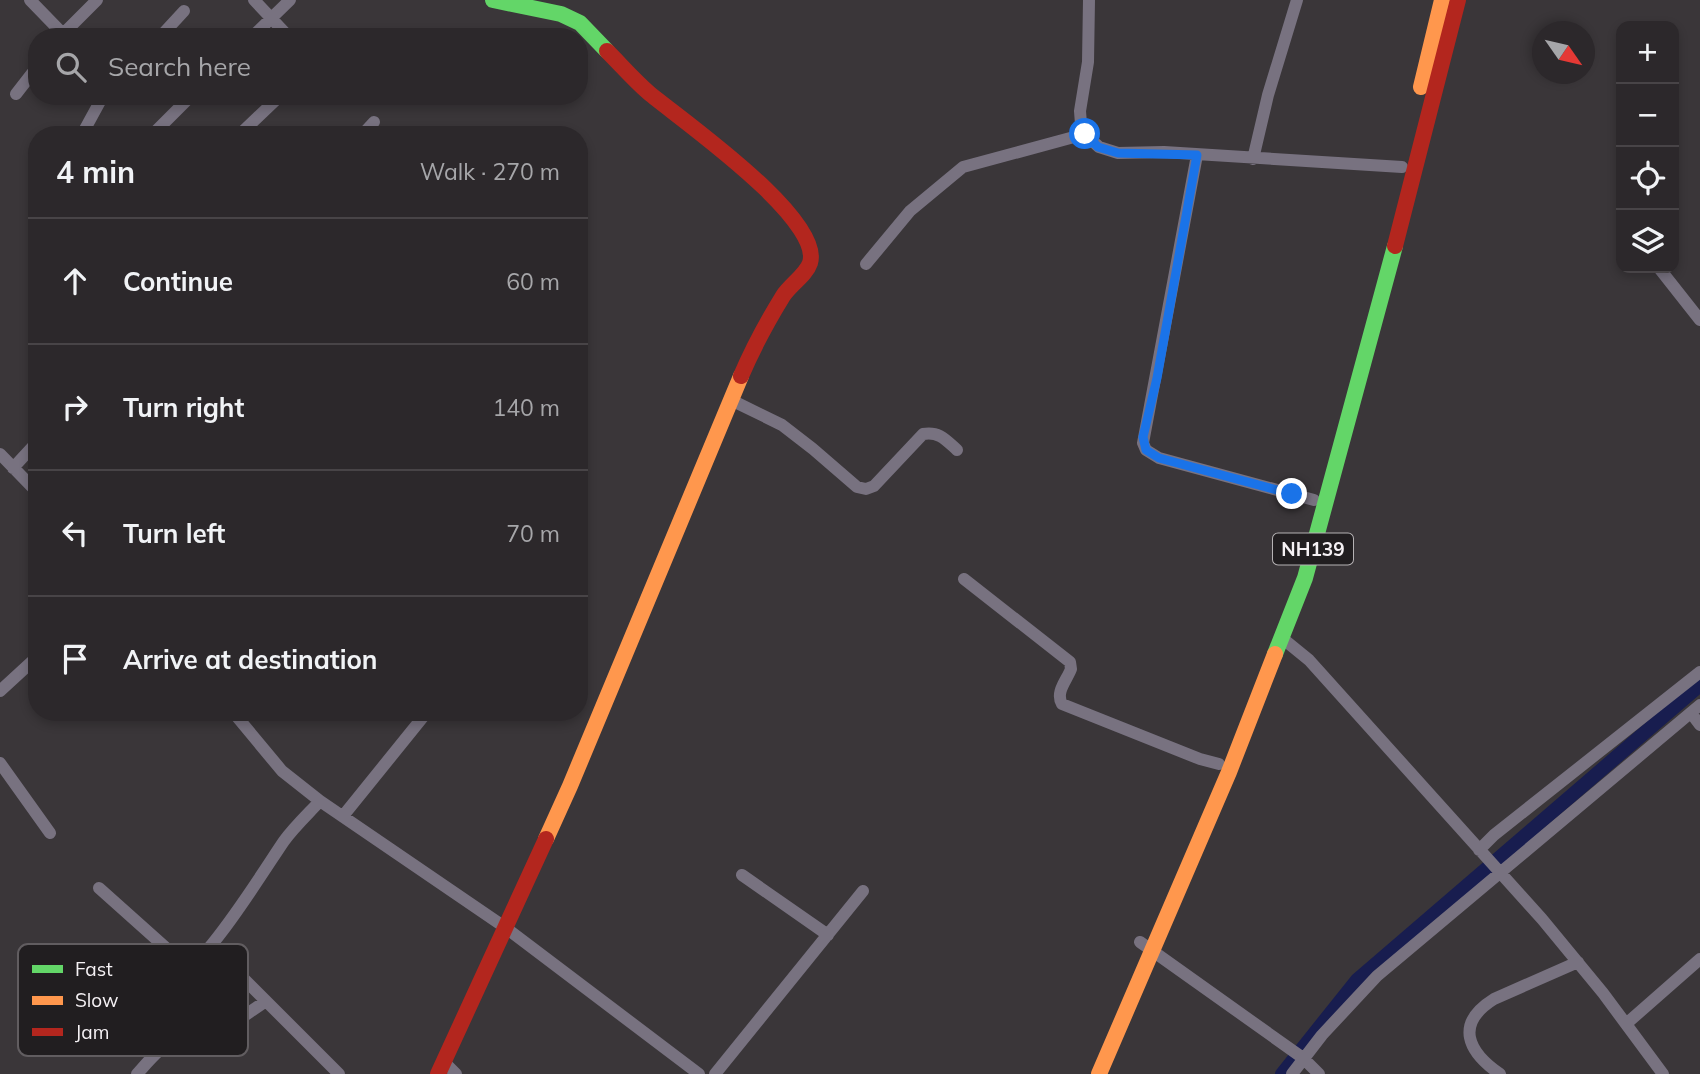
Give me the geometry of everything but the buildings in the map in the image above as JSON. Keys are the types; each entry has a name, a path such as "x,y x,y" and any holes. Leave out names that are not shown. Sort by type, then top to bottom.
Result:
{"main road":[{"path":"493,0 561,14 585,28"},
{"name":"NH139","path":"1099,1074 1146,946 1282,604 1314,500 1402,167 1442,0"},
{"name":"NH139","path":"1085,1074 1229,772 1305,578 1403,216 1458,0"},
{"path":"440,1067 570,786 754,345 785,293 810,264 811,248 804,234 784,209 744,168 648,92 588,31"}],"street":[{"path":"30,0 56,28"},
{"path":"69,28 97,0"},
{"path":"254,0 280,28"},
{"path":"261,28 290,0"},
{"path":"1089,0 1088,62 1080,111 1085,134 1098,147 1118,153 1402,167"},
{"path":"1253,159 1268,95 1297,0"},
{"path":"168,28 184,11"},
{"path":"16,94 28,79"},
{"path":"87,126 98,105"},
{"path":"161,126 182,105"},
{"path":"248,126 271,105"},
{"path":"370,126 374,122"},
{"path":"866,264 910,211 963,167 1085,134"},
{"path":"1197,155 1143,443 1146,450 1159,458 1314,500"},
{"path":"1663,273 1700,320"},
{"path":"731,400 782,425 857,487 866,489 874,486 923,434 940,434 957,450"},
{"path":"13,468 28,452"},
{"path":"0,454 28,483"},
{"path":"964,579 1070,662 1072,669 1059,693 1062,704 1200,759 1219,764"},
{"path":"1282,638 1309,660 1578,962 1663,1074"},
{"path":"0,691 28,665"},
{"path":"1479,850 1494,835 1700,672"},
{"path":"1292,1074 1342,1012 1377,976 1436,925 1695,709 1700,725"},
{"path":"240,721 282,771 506,928 699,1074"},
{"path":"343,816 420,721"},
{"path":"0,763 50,833"},
{"path":"212,944 286,839 320,800"},
{"path":"742,875 828,935"},
{"path":"99,888 162,944"},
{"path":"715,1074 863,891"},
{"path":"1146,946 1303,1058 1319,1074"},
{"path":"1626,1024 1700,959"},
{"path":"1500,1074 1480,1059 1471,1043 1469,1033 1475,1015 1494,999 1578,962"},
{"path":"248,983 339,1074"},
{"path":"248,1013 266,1001"},
{"path":"137,1074 156,1056"},
{"path":"440,1067 456,1074"}],"waterway":[{"path":"1282,1074 1357,980 1700,685"}],"traffic: fast":[{"path":"493,0 561,14 585,28"},
{"path":"588,31 607,51"},
{"path":"1275,654 1305,578 1395,246"}],"traffic: slow":[{"path":"1421,87 1442,0"},
{"path":"546,839 741,376"},
{"path":"1099,1074 1229,772 1275,654"}],"traffic: jam":[{"path":"1395,246 1458,0"},
{"path":"607,51 649,93 746,171 795,222 808,244 808,267 783,296 760,335 741,376"},
{"path":"438,1074 546,839"}],"route":[{"path":"1085,134 1098,147 1118,153 1164,152 1197,155 1157,378 1143,437 1146,450 1159,458 1292,494"}]}
